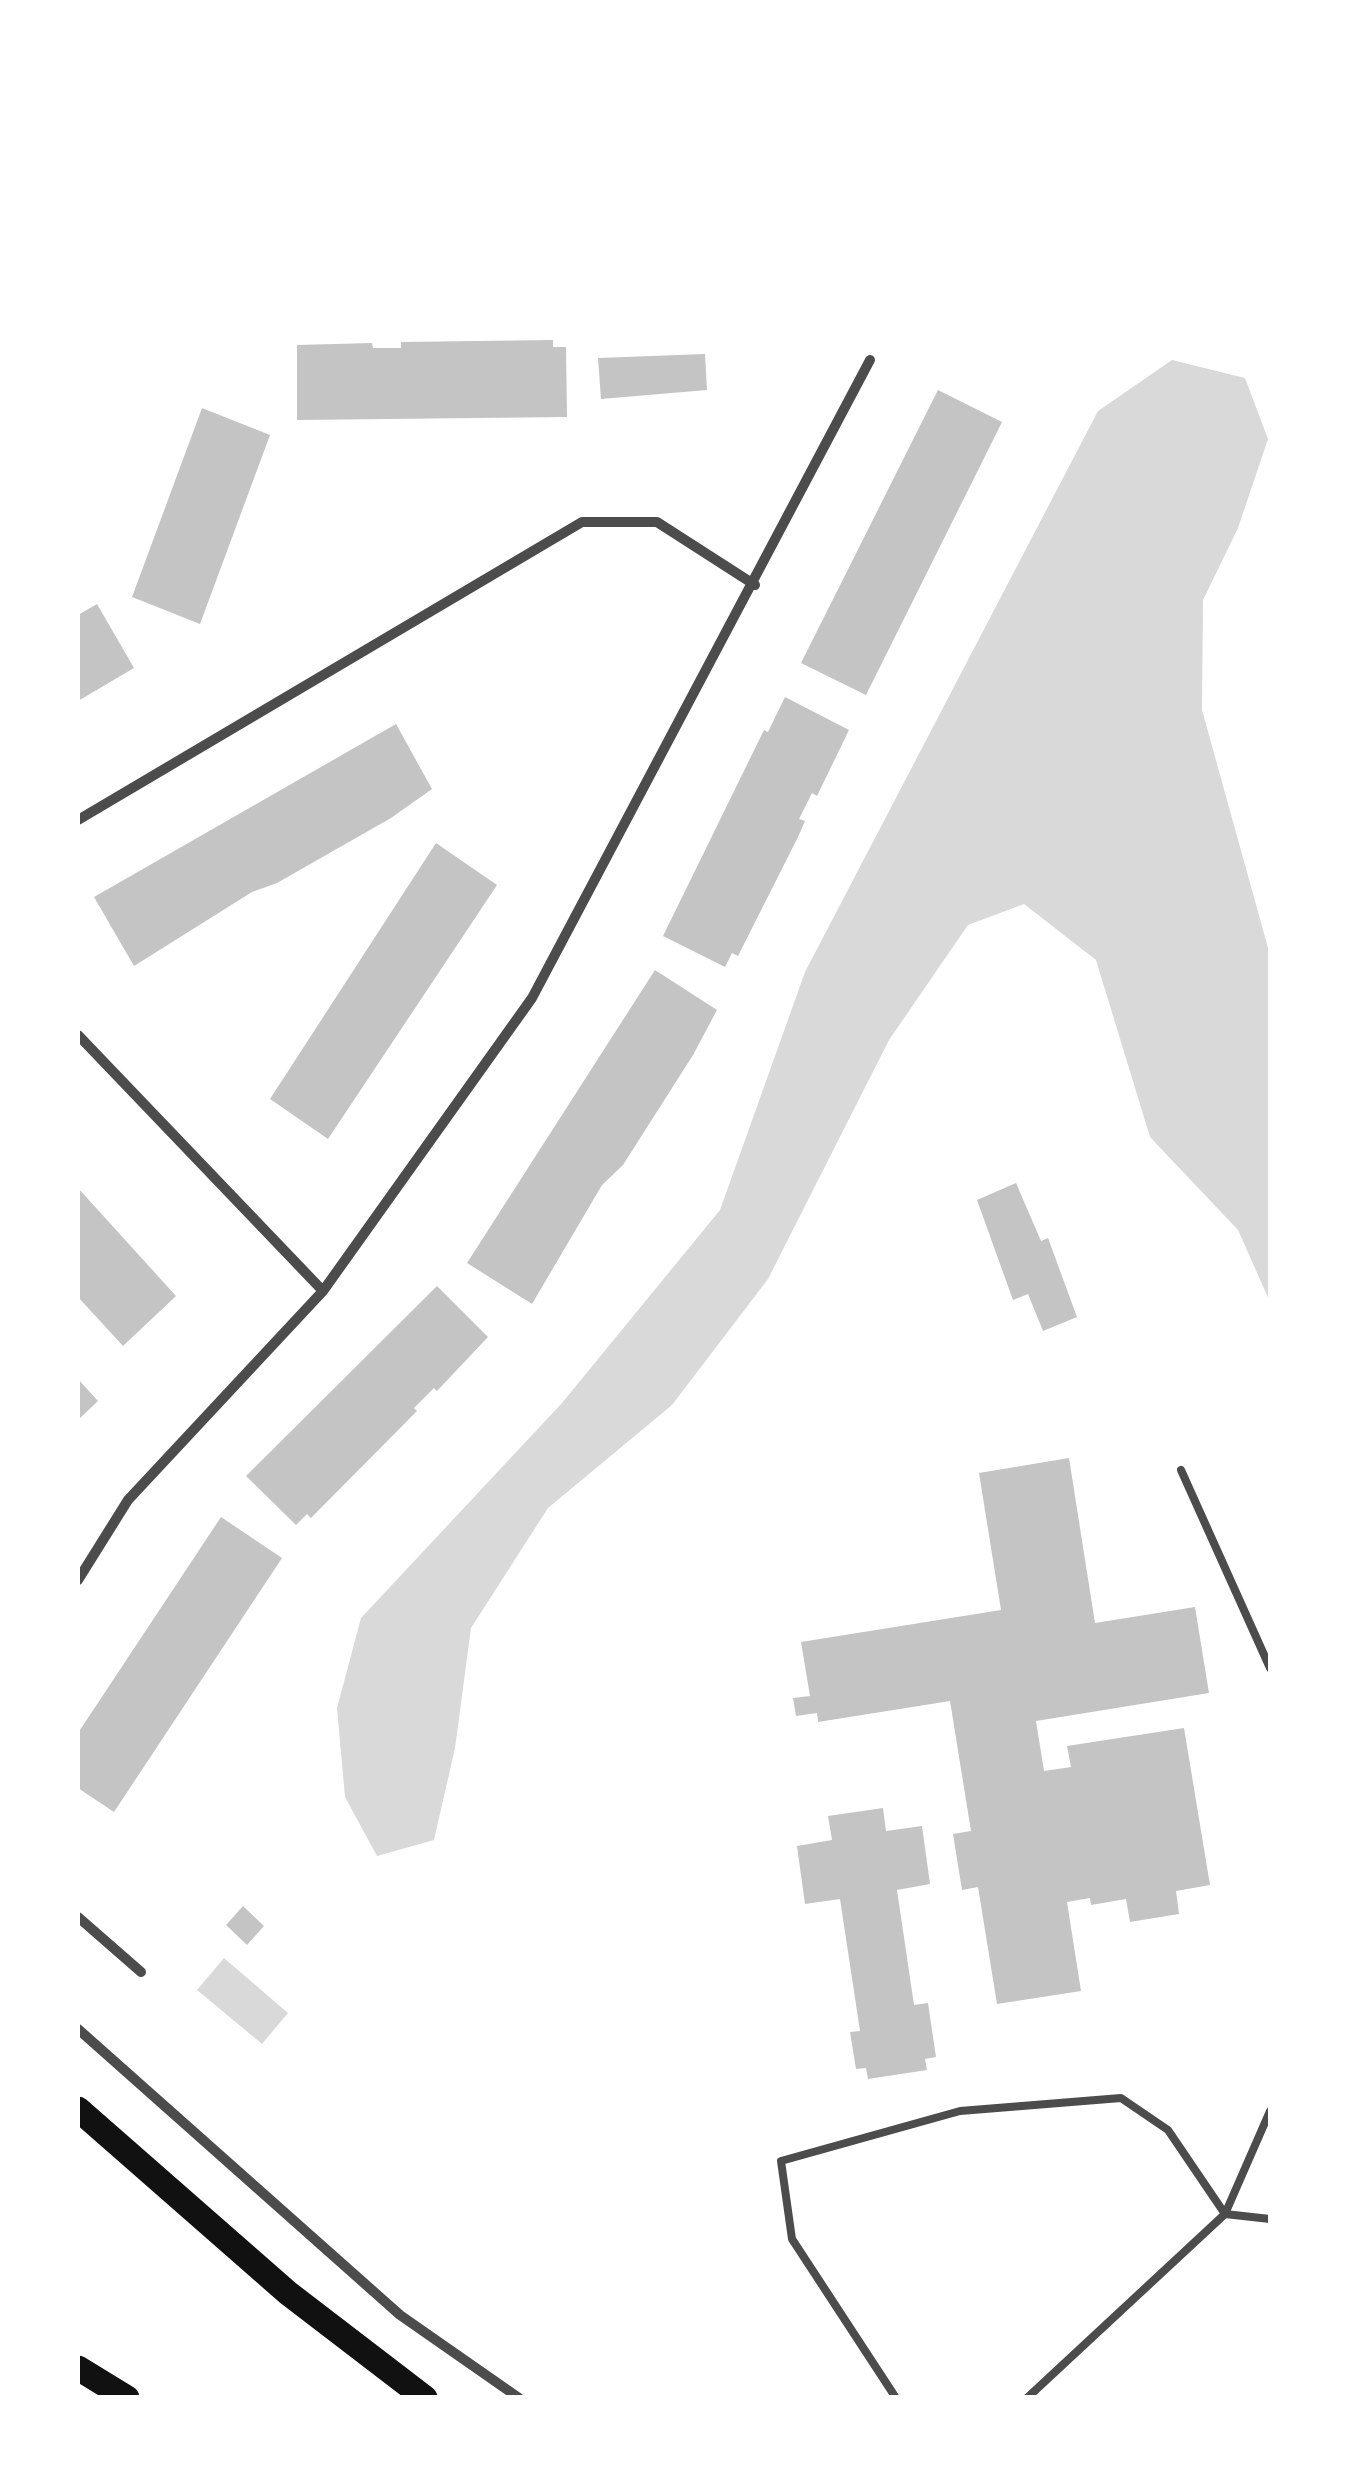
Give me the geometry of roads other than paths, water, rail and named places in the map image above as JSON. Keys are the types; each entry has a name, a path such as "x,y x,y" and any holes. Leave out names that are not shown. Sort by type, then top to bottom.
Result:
{"main road":[{"path":"78,2109 288,2293 425,2398"},
{"path":"78,2368 127,2398"}],"street":[{"path":"78,1580 128,1500 323,1291 532,998 755,584 870,360"},
{"path":"78,820 582,522 658,522 755,584"},
{"path":"78,1035 323,1291"},
{"path":"78,1917 141,1972"},
{"path":"78,2029 400,2315 519,2398"}],"lane":[{"path":"1181,1470 1270,1668"},
{"path":"896,2398 792,2240 781,2161 960,2111 1121,2098 1168,2130 1225,2214 1270,2219"},
{"path":"1027,2398 1225,2214 1270,2111"}]}
